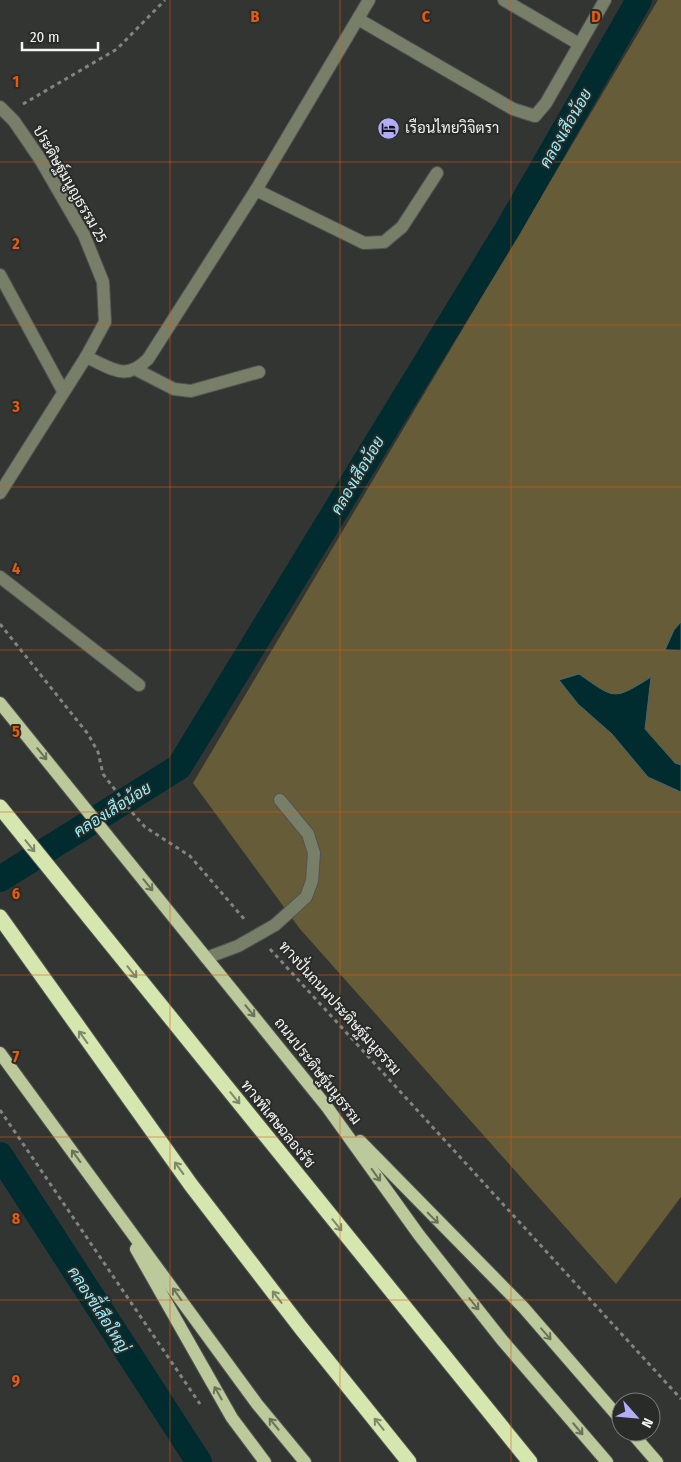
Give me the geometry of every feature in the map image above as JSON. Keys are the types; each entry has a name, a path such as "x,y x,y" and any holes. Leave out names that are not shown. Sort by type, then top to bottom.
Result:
{"highway":[{"name":"ทางพิเศษฉลองรัช","path":"0,807 530,1462"},
{"path":"0,916 191,1185 300,1328 409,1462"}],"main road":[{"name":"ถนนประดิษฐ์มนูธรรม","path":"0,702 327,1107 419,1235 502,1340 607,1462"},
{"path":"0,1053 257,1404 305,1462"},
{"path":"327,1107 522,1307 611,1409"},
{"path":"105,1195 232,1418 265,1462"},
{"path":"640,1442 657,1462"}],"street":[{"path":"137,370 148,359 256,190 369,0"},
{"path":"504,0 579,44"},
{"path":"358,19 513,109 535,116 546,103 604,0"},
{"name":"ประดิษฐ์มนูญธรรม 25","path":"0,493 86,357 105,322 103,282 84,235 40,159 14,121 3,110"},
{"path":"256,190 364,243 384,242 402,227 437,173"},
{"path":"0,275 63,391"},
{"path":"86,357 119,371 137,370 174,390 190,391 259,372"},
{"path":"0,577 139,685"},
{"path":"206,958 238,946 275,925 306,897 312,881 314,853 308,834 280,800"}],"path":[{"path":"3,110 117,49 165,0"},
{"name":"ทางปั่นถนนประดิษฐ์มนูธรรม","path":"0,624 88,734 98,752 103,774 145,827 190,856 258,935 681,1399"},
{"path":"0,1110 201,1406"}],"shaded area":[{"path":"658,0 681,0 681,622 674,630 666,649 681,651 681,765 675,763 645,729 625,694 608,694 579,674 578,704 612,734 648,777 681,792 681,1197 616,1284 300,929 193,783"}],"water":[{"path":"681,622 681,651 665,650 674,630"},
{"path":"579,674 600,688 614,694 629,690 651,677 645,729 675,763 681,765 681,792 648,777 612,734 578,704 559,680"}],"waterway":[{"name":"คลองเสือน้อย","path":"0,879 179,767 507,230 639,0"},
{"name":"คลองขี้เสือใหญ่","path":"0,1155 199,1462"}],"place":[{"name":"เรือนไทยวิจิตรา","path":"389,128"}]}
